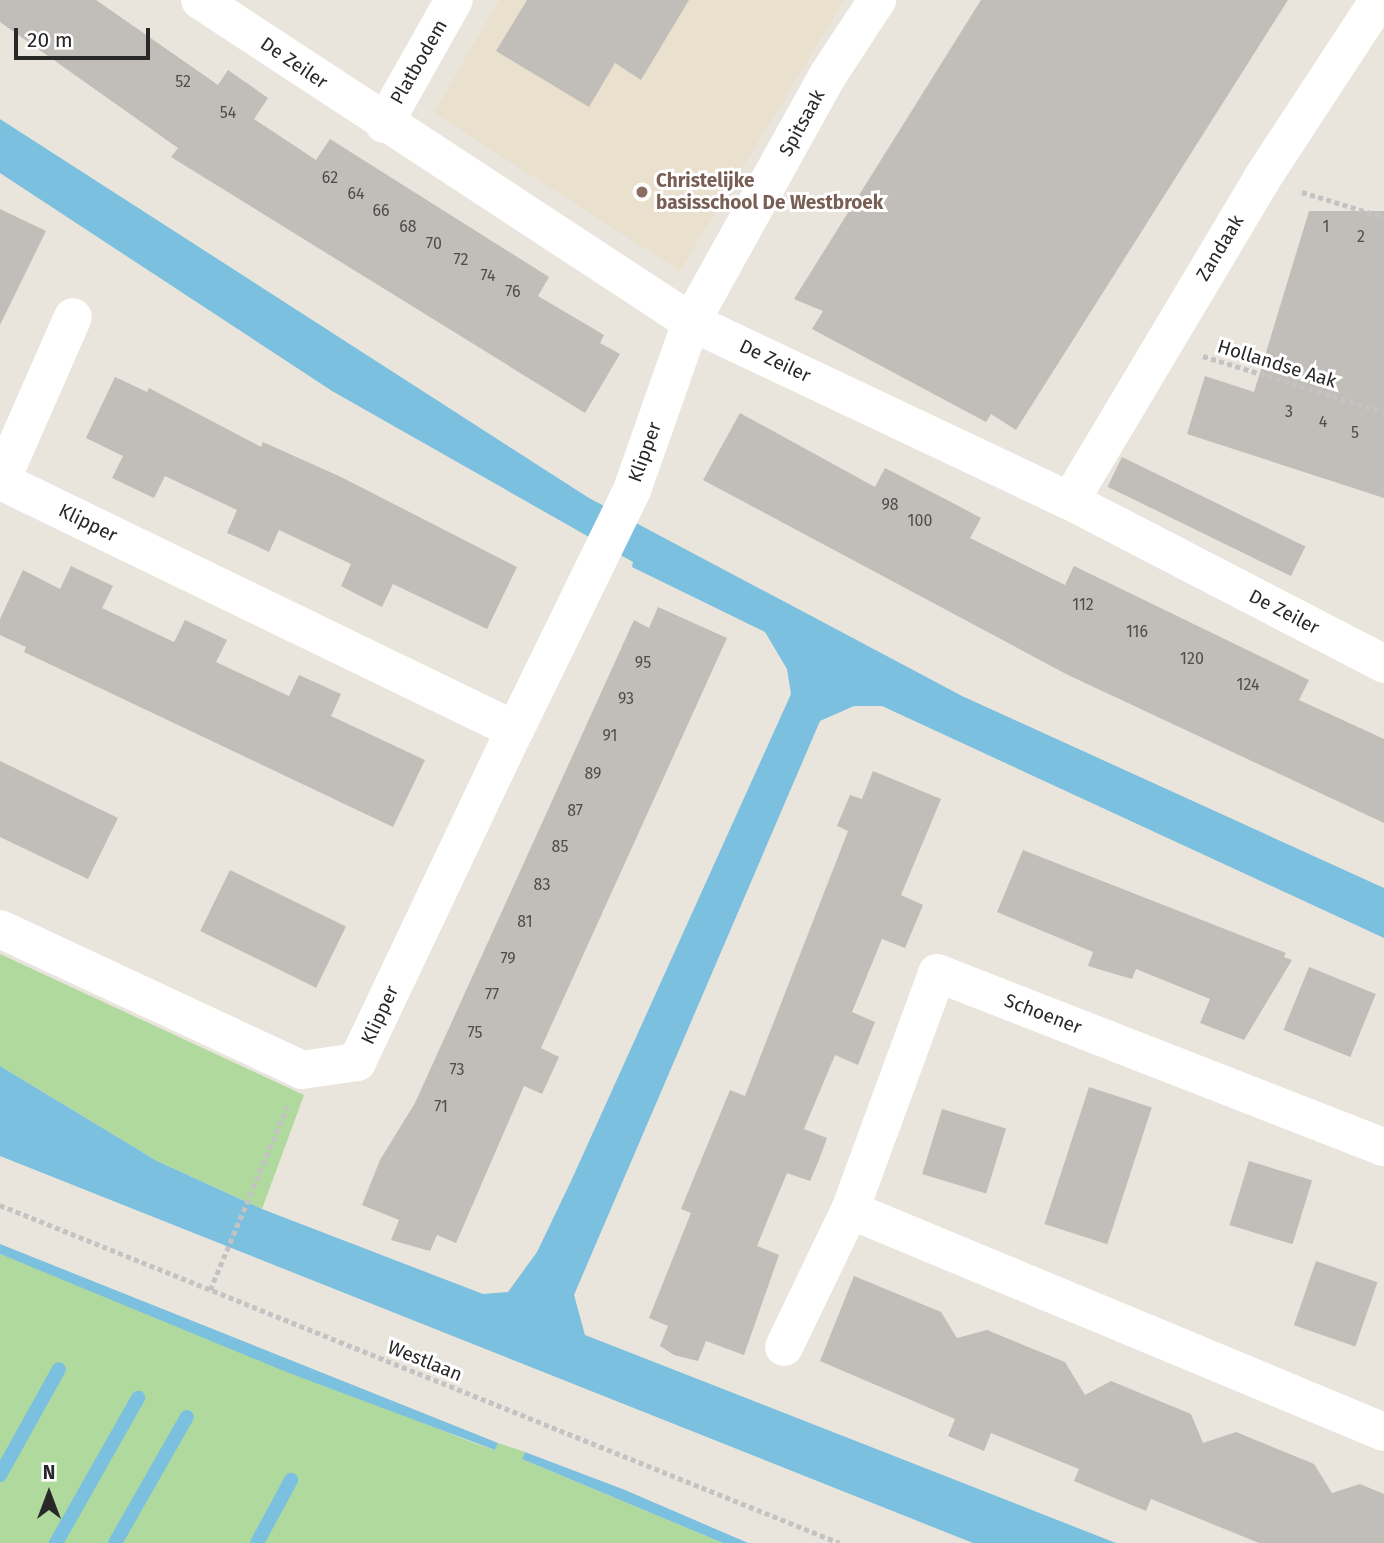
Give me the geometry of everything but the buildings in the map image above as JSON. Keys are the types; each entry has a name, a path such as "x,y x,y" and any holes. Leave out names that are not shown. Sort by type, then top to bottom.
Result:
{"street":[{"name":"De Zeiler","path":"200,0 384,124 691,322 1070,501 1384,664"},
{"name":"Platbodem","path":"384,124 454,0"},
{"name":"Spitsaak","path":"691,322 828,75 877,0"},
{"name":"Zandaak","path":"1070,501 1261,180 1379,0"},
{"name":"Klipper","path":"72,317 0,482 515,730"},
{"name":"Klipper","path":"302,1070 357,1062 632,490 691,322"},
{"path":"0,929 302,1070"},
{"name":"Schoener","path":"783,1347 849,1210 937,973 1384,1147"},
{"path":"849,1210 1384,1432"}],"path":[{"path":"1261,180 1384,217"},
{"name":"Hollandse Aak","path":"1163,343 1384,412"},
{"path":"210,1290 302,1070"},
{"name":"Westlaan","path":"0,1205 840,1543"}],"shaded area":[{"name":"Christelijke basisschool De Westbroek","path":"499,0 844,0 680,271 434,113"}],"green space":[{"path":"0,954 304,1095 262,1209 157,1161 0,1066"},
{"path":"0,1254 474,1443 495,1450 498,1443 525,1452 522,1459 723,1543 0,1543"}],"water":[{"path":"0,119 589,498 962,696 1384,888 1384,938 882,706 854,706 820,721 574,1295 585,1335 1116,1543 973,1543 0,1156 0,1066 157,1161 262,1209 483,1294 508,1292 537,1252 572,1179 791,694 787,669 765,632 632,567 633,562 332,391 0,173"},
{"path":"0,1244 498,1443 495,1450 289,1373 0,1254"},
{"path":"525,1452 625,1490 748,1543 723,1543 522,1459"}],"waterway":[{"path":"0,1475 59,1369"},
{"path":"56,1543 138,1398"},
{"path":"115,1543 187,1417"},
{"path":"257,1543 291,1480"}],"place":[{"name":"Christelijke basisschool De Westbroek","path":"642,192"}]}
